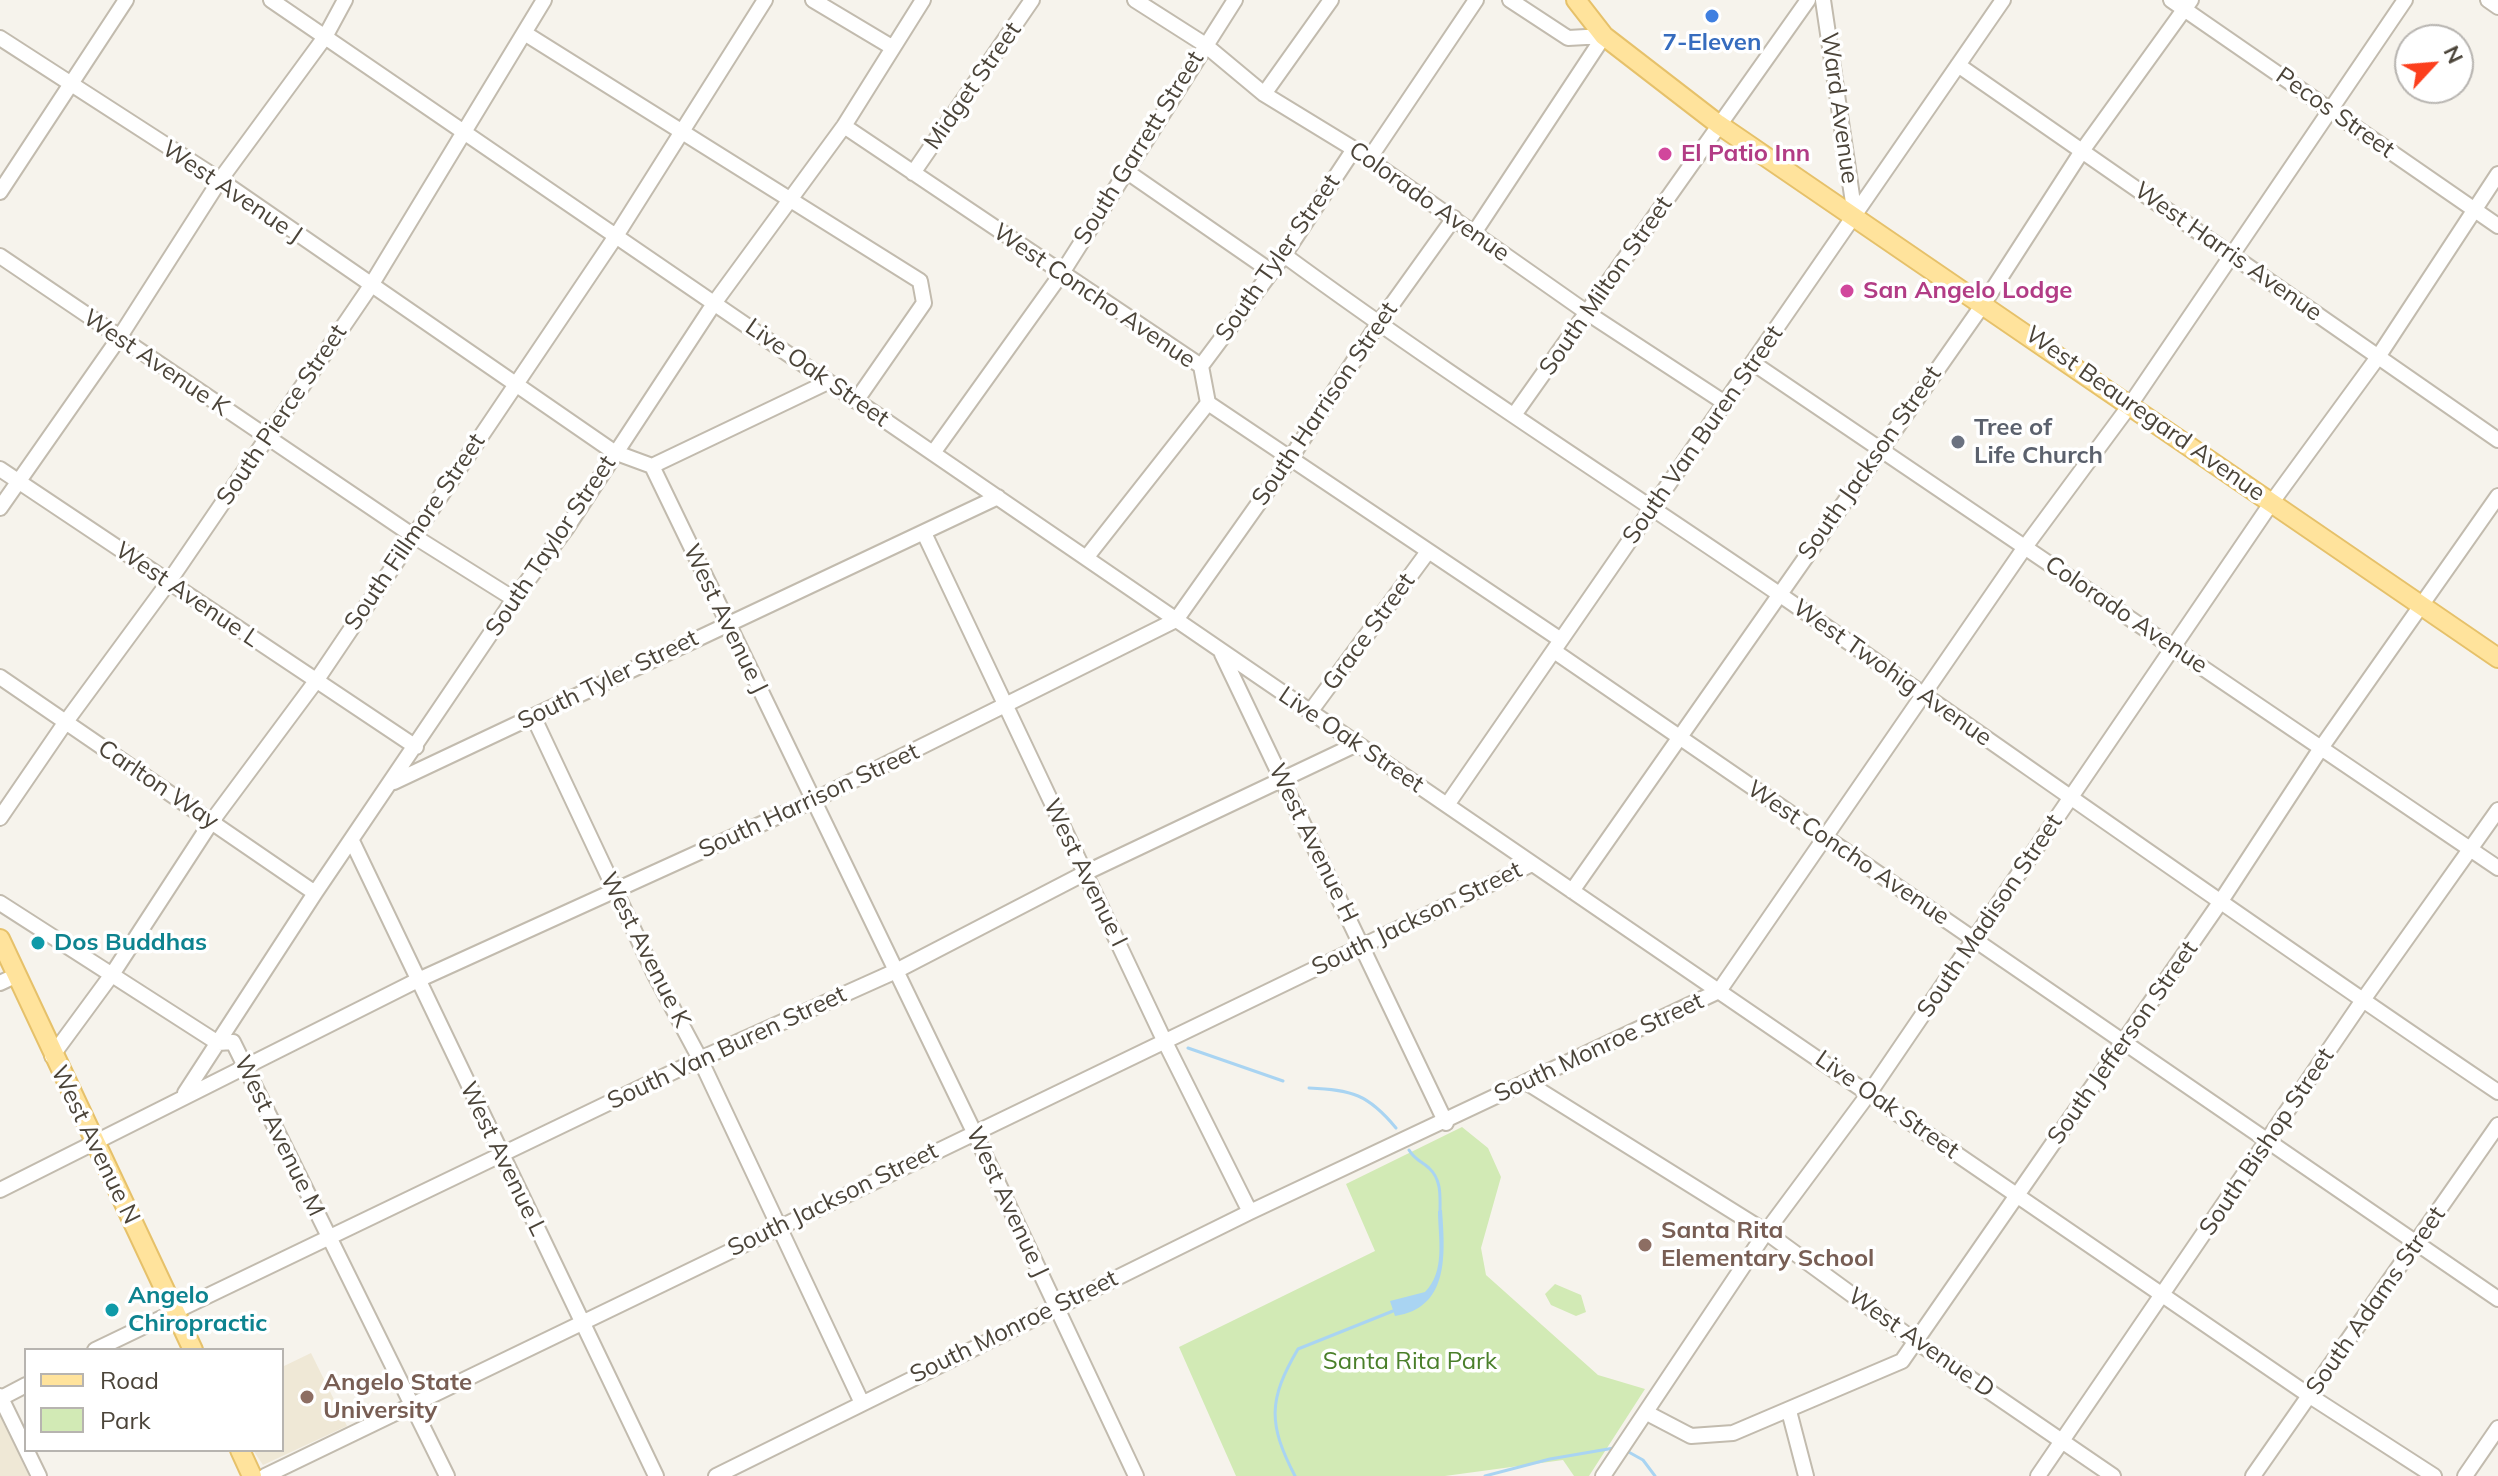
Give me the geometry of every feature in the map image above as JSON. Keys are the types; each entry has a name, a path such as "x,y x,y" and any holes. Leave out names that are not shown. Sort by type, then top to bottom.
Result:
{"main road":[{"name":"West Beauregard Avenue","path":"1576,0 1604,36 1718,124 1984,303 2498,658"},
{"name":"West Avenue N","path":"0,939 8,980 52,1056 192,1348"},
{"path":"241,1452 252,1476"}],"street":[{"path":"0,192 126,0"},
{"name":"Live Oak Street","path":"271,0 2164,1293 2310,1396 2434,1476"},
{"path":"0,508 119,338 220,180 325,37 345,0"},
{"name":"South Fillmore Street","path":"52,1056 113,973 212,821 316,681 616,236 765,0"},
{"path":"813,0 890,46"},
{"name":"South Taylor Street","path":"184,1096 315,893 514,599 566,529 715,302 844,126 890,46 923,0"},
{"name":"Midget Street","path":"913,173 1032,0"},
{"name":"Colorado Avenue","path":"1135,0 1204,44 1264,94 1369,159 1589,314 1725,403"},
{"name":"South Garrett Street","path":"933,453 1062,273 1204,44 1235,0"},
{"path":"1264,94 1331,0"},
{"name":"South Tyler Street","path":"1369,159 1476,0"},
{"path":"1510,0 1568,38 1604,36"},
{"name":"South Milton Street","path":"1514,415 1589,314 1718,124 1808,0"},
{"name":"Ward Avenue","path":"1823,0 1855,216"},
{"name":"South Van Buren Street","path":"1447,805 2003,0"},
{"name":"Pecos Street","path":"2171,0 2188,5 2331,110 2498,226"},
{"name":"South Monroe Street","path":"716,1476 861,1401 1250,1212 1446,1123 1719,991 1827,839 2025,547 2130,405 2405,0"},
{"path":"2488,0 2498,7"},
{"name":"South Pierce Street","path":"0,818 168,583 370,287 526,34 541,1"},
{"name":"South Jackson Street","path":"1572,891 1677,736 1984,303 2082,151 2188,5"},
{"path":"526,34 682,134 791,196 920,281 924,303 856,401"},
{"path":"1474,233 1604,36"},
{"name":"West Avenue J","path":"0,38 220,180 370,287 515,382 614,452 652,466 974,1132 1136,1476"},
{"name":"West Harris Avenue","path":"1958,65 2498,440"},
{"name":"West Concho Avenue","path":"844,126 1201,366 1208,403 1558,646 1677,736 2498,1299"},
{"name":"South Tyler Street","path":"1201,366 1284,255 1354,149"},
{"path":"1126,171 1272,272"},
{"name":"South Madison Street","path":"1603,1476 1766,1232 1870,1092 2272,502 2378,357 2498,174"},
{"name":"South Harrison Street","path":"0,1190 416,981 814,800 1005,708 1176,620 1454,218"},
{"name":"West Twohig Avenue","path":"1284,255 1378,324 1924,694 2219,904 2498,1092"},
{"name":"West Avenue K","path":"0,256 412,535 514,599"},
{"name":"Colorado Avenue","path":"1753,363 2498,868"},
{"path":"652,466 828,382"},
{"path":"1086,558 1208,403"},
{"name":"West Avenue L","path":"0,469 416,747"},
{"name":"South Jefferson Street","path":"1647,1413 1691,1436 1733,1433 1902,1361 2219,904 2321,748 2498,496"},
{"name":"South Tyler Street","path":"393,782 998,497"},
{"name":"West Avenue I","path":"924,533 1164,1040 1250,1212"},
{"name":"Grace Street","path":"1310,712 1427,553"},
{"name":"West Avenue H","path":"1220,650 1446,1123"},
{"name":"Carlton Way","path":"0,677 315,893"},
{"name":"West Avenue K","path":"533,716 615,891 700,1059 861,1401"},
{"name":"South Van Buren Street","path":"99,1348 700,1059 896,971 1085,873 1357,744"},
{"name":"South Bishop Street","path":"2038,1476 2363,1000 2498,810"},
{"name":"West Avenue L","path":"352,841 416,981 656,1476"},
{"name":"South Jackson Street","path":"265,1476 1532,864"},
{"name":"West Avenue M","path":"0,903 218,1043 233,1042 447,1476"},
{"name":"West Avenue D","path":"1526,1082 1766,1232 1914,1340 2113,1476"},
{"name":"South Adams Street","path":"2253,1476 2498,1125"},
{"path":"24,1386 0,1397 24,1446"},
{"path":"1789,1411 1806,1476"},
{"path":"2465,1476 2498,1428"},
{"path":"27,1452 39,1476"}],"shaded area":[{"name":"Angelo State University","path":"311,1353 347,1426 263,1465 254,1452 284,1452 284,1366"},
{"path":"0,1415 29,1476 0,1476"}],"green space":[{"name":"Santa Rita Park","path":"1462,1127 1488,1148 1501,1177 1481,1248 1486,1275 1598,1375 1645,1389 1589,1476 1574,1476 1563,1460 1445,1476 1236,1476 1179,1347 1375,1251 1346,1184"},
{"path":"1555,1284 1581,1295 1586,1312 1576,1316 1551,1305 1545,1294"}],"water":[{"path":"1442,1210 1443,1260 1435,1290 1426,1302 1413,1311 1395,1316 1390,1301 1425,1292 1432,1284 1439,1253 1438,1211"}],"waterway":[{"path":"1188,1048 1283,1081"},
{"path":"1309,1088 1337,1090 1358,1096 1377,1108 1396,1128"},
{"path":"1409,1150 1436,1178 1440,1213"},
{"path":"1295,1476 1280,1441 1275,1412 1281,1383 1298,1349 1393,1311"},
{"path":"1485,1476 1550,1459 1614,1448"},
{"path":"1625,1450 1643,1460 1655,1476"}],"place":[{"name":"7-Eleven","path":"1712,16"},
{"name":"El Patio Inn","path":"1665,154"},
{"name":"San Angelo Lodge","path":"1847,291"},
{"name":"Tree of Life Church","path":"1958,442"},
{"name":"Dos Buddhas","path":"38,943"},
{"name":"Santa Rita Elementary School","path":"1645,1245"},
{"name":"Angelo Chiropractic","path":"112,1310"},
{"name":"Angelo State University","path":"307,1397"}]}
